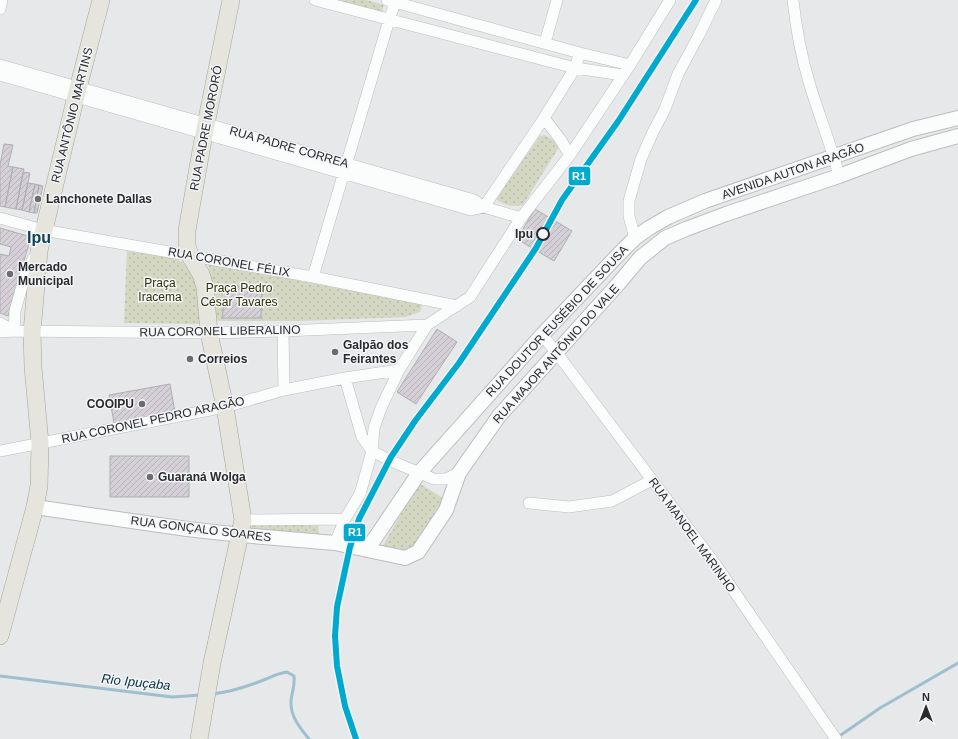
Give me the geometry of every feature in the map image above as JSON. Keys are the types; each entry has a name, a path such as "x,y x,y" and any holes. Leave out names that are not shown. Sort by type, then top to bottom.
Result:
{"main road":[{"name":"RUA ANTÔNIO MARTINS","path":"1,630 35,506 39,486 40,444 32,367 32,332 39,251 77,91 101,0"},
{"name":"RUA PADRE MORORÓ","path":"190,256 187,244 187,230 231,0"},
{"path":"190,256 201,274 205,287 209,333 225,407 242,528 212,663 200,733"}],"street":[{"path":"0,9 2,0"},
{"path":"315,0 575,68 623,75"},
{"path":"545,42 557,0"},
{"path":"335,543 345,518 360,494 372,451 374,428 399,370 427,325 470,297 521,218 570,155 630,65 670,0"},
{"name":"RUA DOUTOR EUSÉBIO DE SOUSA","path":"367,550 419,473 542,335 635,238 629,216 629,202 641,159 665,109 678,74 699,36 716,0"},
{"path":"793,0 796,25 809,82 834,156 839,176"},
{"path":"313,277 389,20 393,1 545,42 580,53 630,65"},
{"path":"484,207 544,118 575,68 580,53"},
{"name":"RUA PADRE CORREA","path":"0,65 77,91 345,168 471,210 484,207 521,218"},
{"name":"RUA PADRE CORREA","path":"0,75 77,91"},
{"path":"544,118 570,155"},
{"name":"AVENIDA AUTON ARAGÃO","path":"635,238 668,217 705,201 913,129 958,118"},
{"name":"AVENIDA AUTON ARAGÃO","path":"640,258 665,238 686,229 839,176 910,149 958,136"},
{"name":"RUA CORONEL FÉLIX","path":"0,218 43,230 313,277 458,306"},
{"path":"14,331 15,311 26,272 39,251"},
{"name":"RUA MAJOR ANTÔNIO DO VALE","path":"367,550 405,558 418,552 446,510 459,473 499,416 640,258"},
{"name":"RUA CORONEL LIBERALINO","path":"0,323 14,331"},
{"name":"RUA CORONEL LIBERALINO","path":"0,332 209,333 427,325"},
{"path":"284,331 284,390"},
{"name":"RUA MANOEL MARINHO","path":"542,335 716,565 820,718 836,739"},
{"name":"RUA CORONEL PEDRO ARAGÃO","path":"0,451 225,407 284,390 345,378 399,370"},
{"path":"345,378 362,437 372,451 419,473 434,478 446,480 459,473"},
{"path":"529,503 569,507 612,501 652,480"},
{"name":"RUA GONÇALO SOARES","path":"35,506 187,529 242,528 345,518"},
{"name":"RUA GONÇALO SOARES","path":"242,528 335,543 367,550"}],"green space":[{"path":"339,0 366,0 384,5 382,12"},
{"path":"545,135 558,143 559,147 523,205 508,205 496,199 540,136"},
{"name":"Praça Iracema","path":"127,251 175,258 183,263 197,283 202,324 124,323"},
{"name":"Praça Pedro César Tavares","path":"210,264 422,304 420,312 405,317 299,321 213,321 212,279 208,265"},
{"path":"419,483 444,499 419,544 406,552 382,547"},
{"path":"256,523 318,526 319,534 252,531 251,527"}],"building":[{"path":"4,144 13,145 8,166 13,167 5,207 0,206 0,165"},
{"path":"13,167 24,169 16,209 5,207"},
{"path":"23,172 30,173 22,210 16,209"},
{"path":"28,183 35,184 29,212 22,210"},
{"path":"35,184 39,185 34,213 29,212"},
{"name":"Lanchonete Dallas","path":"39,185 43,186 37,213 34,213"},
{"name":"Ipu","path":"535,209 572,231 554,261 517,239"},
{"name":"Mercado Municipal","path":"0,228 31,237 8,316 0,313 0,254 9,256 11,247 0,244"},
{"path":"227,285 262,291 261,318 222,318"},
{"path":"437,329 457,342 416,404 397,392"},
{"name":"COOIPU","path":"170,384 175,412 114,423 109,395"},
{"name":"Guaraná Wolga","path":"110,456 189,456 189,497 110,497"}],"waterway":[{"name":"Rio Ipuçaba","path":"838,737 880,708 958,663"},
{"name":"Rio Ipuçaba","path":"212,694 240,688 287,672 294,676 291,701 292,712 299,726 309,739"},
{"name":"Rio Ipuçaba","path":"0,676 172,697 201,695"}],"transit line":[{"name":"R1","path":"356,739 345,706 337,666 335,636 337,607 350,547 359,519 391,457 415,421 459,363 536,248 562,200 619,120 696,0"}],"place":[{"name":"Lanchonete Dallas","path":"38,199"},
{"name":"Ipu","path":"543,234"},
{"name":"Mercado Municipal","path":"10,274"},
{"name":"Galpão dos Feirantes","path":"335,352"},
{"name":"Correios","path":"190,359"},
{"name":"COOIPU","path":"142,404"},
{"name":"Guaraná Wolga","path":"150,477"}],"district":[{"name":"Ipu","path":"39,237"}]}
